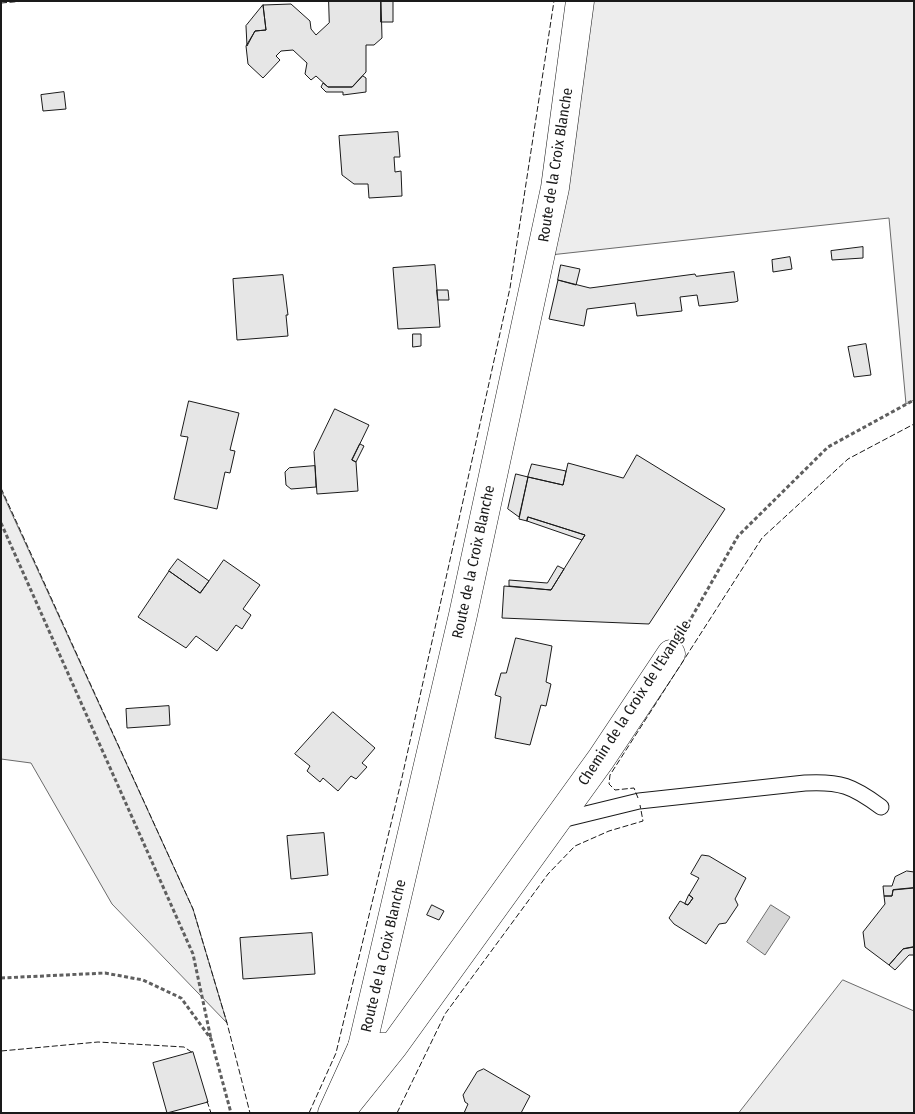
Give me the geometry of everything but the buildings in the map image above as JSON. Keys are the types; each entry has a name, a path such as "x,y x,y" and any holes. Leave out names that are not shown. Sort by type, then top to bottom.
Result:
{"main road":[{"name":"Route de la Croix Blanche","path":"332,1113 362,1048 463,615 555,188 580,1"},
{"name":"Chemin de la Croix de l'Evangile","path":"340,1113 393,1048 555,822 671,654"},
{"path":"362,1048 393,1048"}],"lane":[{"path":"555,822 639,802 805,783 828,782 846,785 880,807"}],"path":[{"name":"Chemin de la Croix de l'Evangile","path":"671,654 738,536 828,447 914,400"},
{"path":"1,523 193,954 211,1039 231,1113"},
{"path":"1,978 105,973 143,980 181,998 211,1039"}],"shaded area":[{"path":"580,1 914,1 914,400 906,404 889,218 541,256"},
{"path":"1,490 193,909 227,1023 112,904 31,763 1,759"},
{"path":"771,905 790,917 765,955 747,942"},
{"path":"843,980 914,1011 914,1113 739,1113"}],"fence":[{"path":"1,3 25,1"},
{"path":"309,1113 336,1053 401,782 510,288 554,1"},
{"path":"638,798 634,788 615,790 609,784 610,775 762,538 848,459 914,424"},
{"path":"1,488 193,909 227,1023 250,1113"},
{"path":"397,1113 445,1014 548,874 575,846 609,831 643,821 640,805"},
{"path":"1,1051 98,1042 184,1047 193,1053"},
{"path":"207,1101 211,1113"}]}
